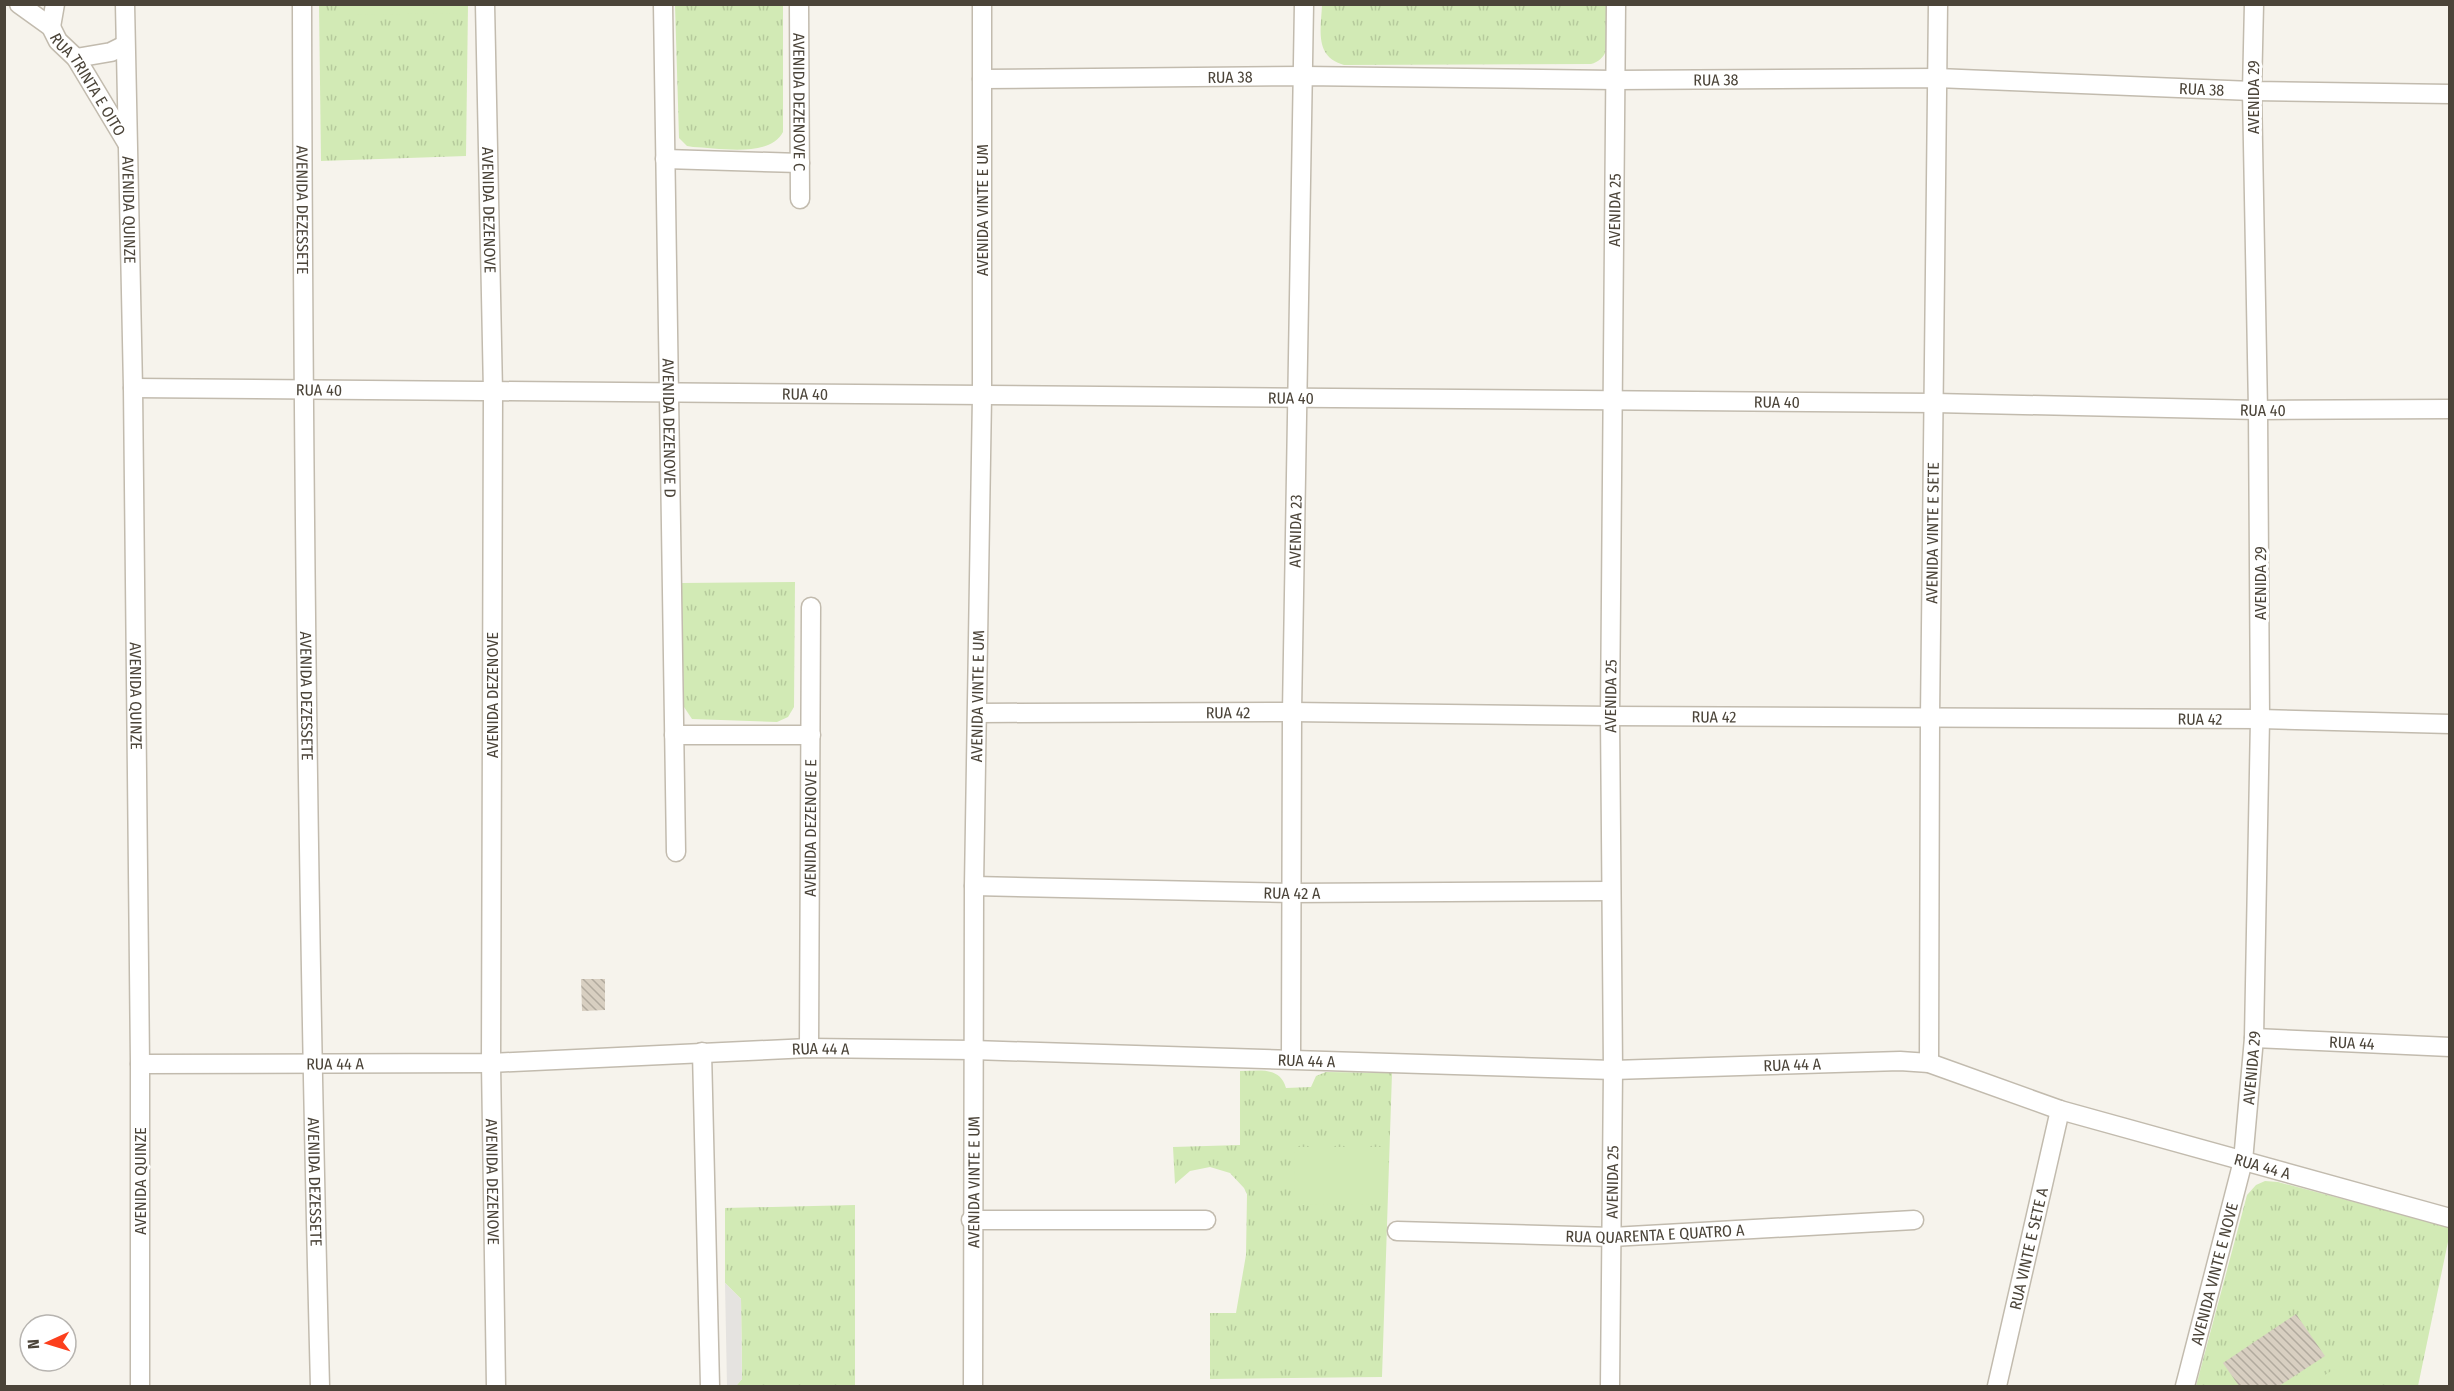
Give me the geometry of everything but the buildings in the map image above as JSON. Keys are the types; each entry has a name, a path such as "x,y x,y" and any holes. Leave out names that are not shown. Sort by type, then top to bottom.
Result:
{"street":[{"name":"RUA TRINTA E OITO","path":"19,4 51,27 58,41 76,58 128,145"},
{"path":"51,27 56,4"},
{"name":"AVENIDA QUINZE","path":"124,4 133,388 140,1064 140,1386"},
{"name":"AVENIDA DEZESSETE","path":"302,4 303,391 311,1065 320,1386"},
{"name":"AVENIDA DEZENOVE","path":"485,4 493,392 491,1063 496,1386"},
{"name":"AVENIDA DEZENOVE D","path":"663,4 676,852"},
{"name":"AVENIDA DEZENOVE C","path":"799,4 800,199"},
{"name":"AVENIDA VINTE E UM","path":"973,1386 971,1220 982,396 982,4"},
{"name":"AVENIDA 23","path":"1290,1059 1292,712 1304,4"},
{"name":"AVENIDA 25","path":"1610,1386 1612,1070 1610,716 1616,4"},
{"name":"AVENIDA VINTE E SETE","path":"1929,1063 1930,717 1938,4"},
{"name":"AVENIDA 29","path":"2243,1161 2253,1038 2260,719 2258,410 2252,91 2254,4"},
{"path":"76,58 111,52 125,45"},
{"name":"RUA 38","path":"982,79 1303,76 1614,80 1937,78 2252,91 2450,94"},
{"path":"665,159 800,163"},
{"name":"RUA 40","path":"133,388 1935,403 2258,410 2450,409"},
{"name":"AVENIDA DEZENOVE E","path":"809,1048 811,607"},
{"name":"RUA 42","path":"978,713 1292,712 2260,719 2450,724"},
{"path":"674,735 811,735"},
{"name":"RUA 42 A","path":"974,886 1290,893 1610,891"},
{"name":"RUA 44","path":"2253,1038 2450,1047"},
{"name":"RUA 44 A","path":"140,1064 491,1063 809,1048 973,1050 1612,1070 1900,1061 1929,1063 2060,1110 2450,1218"},
{"path":"702,1052 710,1386"},
{"name":"RUA VINTE E SETE A","path":"1997,1386 2060,1110"},
{"name":"AVENIDA VINTE E NOVE","path":"2186,1386 2243,1161"},
{"path":"971,1220 1206,1220"},
{"name":"RUA QUARENTA E QUATRO A","path":"1396,1231 1612,1237 1914,1220"}],"green space":[{"path":"319,5 468,5 466,156 321,161"},
{"path":"354,5 454,5 454,13 354,15"},
{"path":"675,5 783,5 783,132 776,140 755,148 729,150 687,146 679,138"},
{"path":"1322,5 1608,5 1609,39 1604,55 1591,64 1344,65 1328,56 1321,41"},
{"path":"795,582 794,707 788,717 777,722 692,719 684,707 681,583"},
{"path":"1240,1071 1274,1073 1283,1081 1286,1088 1311,1087 1316,1076 1326,1072 1392,1073 1382,1377 1210,1379 1210,1313 1236,1313 1246,1255 1247,1194 1230,1173 1210,1167 1190,1171 1175,1184 1173,1147 1240,1145"},
{"path":"1294,1147 1383,1147 1384,1204 1295,1205"},
{"path":"2265,1181 2278,1182 2449,1227 2449,1237 2418,1386 2196,1386 2247,1195 2256,1185"},
{"path":"855,1205 855,1386 736,1386 742,1379 741,1299 725,1283 725,1208"},
{"path":"2339,1366 2353,1386 2308,1386"}],"shaded area":[{"path":"725,1283 741,1299 742,1379 736,1386 727,1386"}]}
